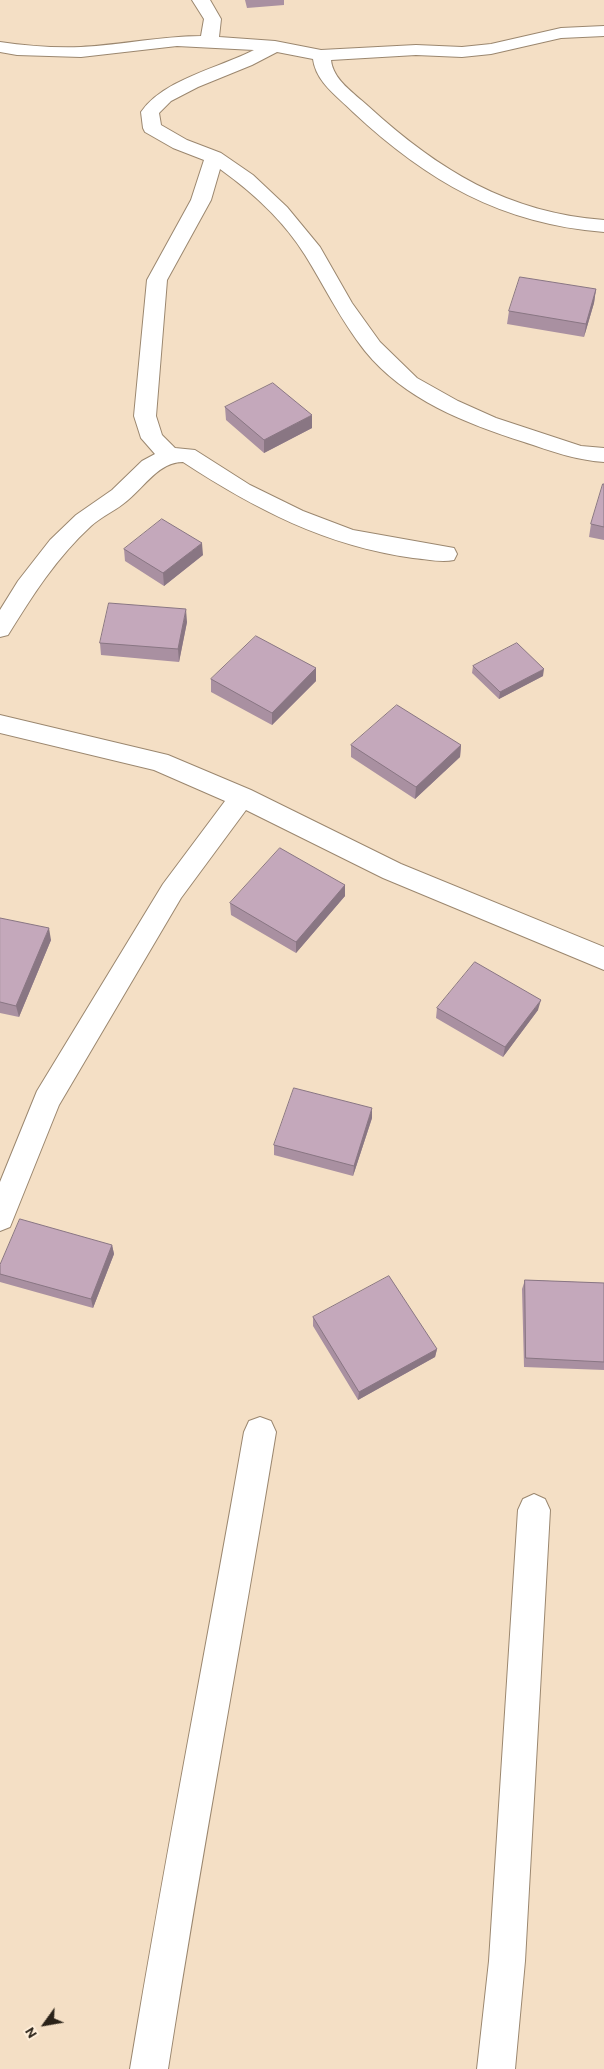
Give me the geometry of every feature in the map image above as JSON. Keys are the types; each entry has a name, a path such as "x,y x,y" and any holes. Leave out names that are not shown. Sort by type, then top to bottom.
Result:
{"street":[{"path":"201,0 212,16 214,27 208,41"},
{"path":"0,47 17,50 81,52 177,41 208,41 275,46 320,55 416,50 462,52 491,49 561,33 604,31"},
{"path":"275,46 246,61 192,83 166,97 150,112 152,128 180,144 214,157 246,179 280,211 313,251 343,304 373,347 410,383 450,406 488,423 578,453 604,455"},
{"path":"320,55 324,71 336,86 369,117 408,149 454,180 511,208 566,223 604,226"},
{"path":"169,455 152,438 145,416 157,280 201,200 214,157"},
{"path":"0,629 26,587 58,546 84,520 120,495 150,466 169,455 187,455 242,490 295,516 348,538 446,554"},
{"path":"0,724 159,762 242,796 392,871 604,959"},
{"path":"0,1218 47,1100 172,891 242,796"},
{"path":"149,2069 177,1893 226,1631 260,1432"},
{"path":"496,2069 507,1961 534,1510"}],"building":[{"path":"520,277 596,289 586,324 509,311"},
{"path":"273,383 312,415 264,440 225,407"},
{"path":"604,484 604,527 591,524"},
{"path":"162,519 202,543 163,573 124,549"},
{"path":"109,603 186,609 178,649 100,643"},
{"path":"256,636 316,668 272,713 211,679"},
{"path":"517,643 544,669 500,692 473,666"},
{"path":"397,705 461,745 416,787 351,745"},
{"path":"280,848 345,885 296,942 230,903"},
{"path":"0,918 49,928 16,1006 0,1002"},
{"path":"475,962 541,1000 505,1047 437,1008"},
{"path":"294,1088 372,1108 354,1166 274,1145"},
{"path":"20,1219 112,1245 91,1299 0,1274 0,1265"},
{"path":"389,1276 437,1349 359,1392 313,1317"},
{"path":"525,1280 604,1283 604,1362 526,1358"}]}
